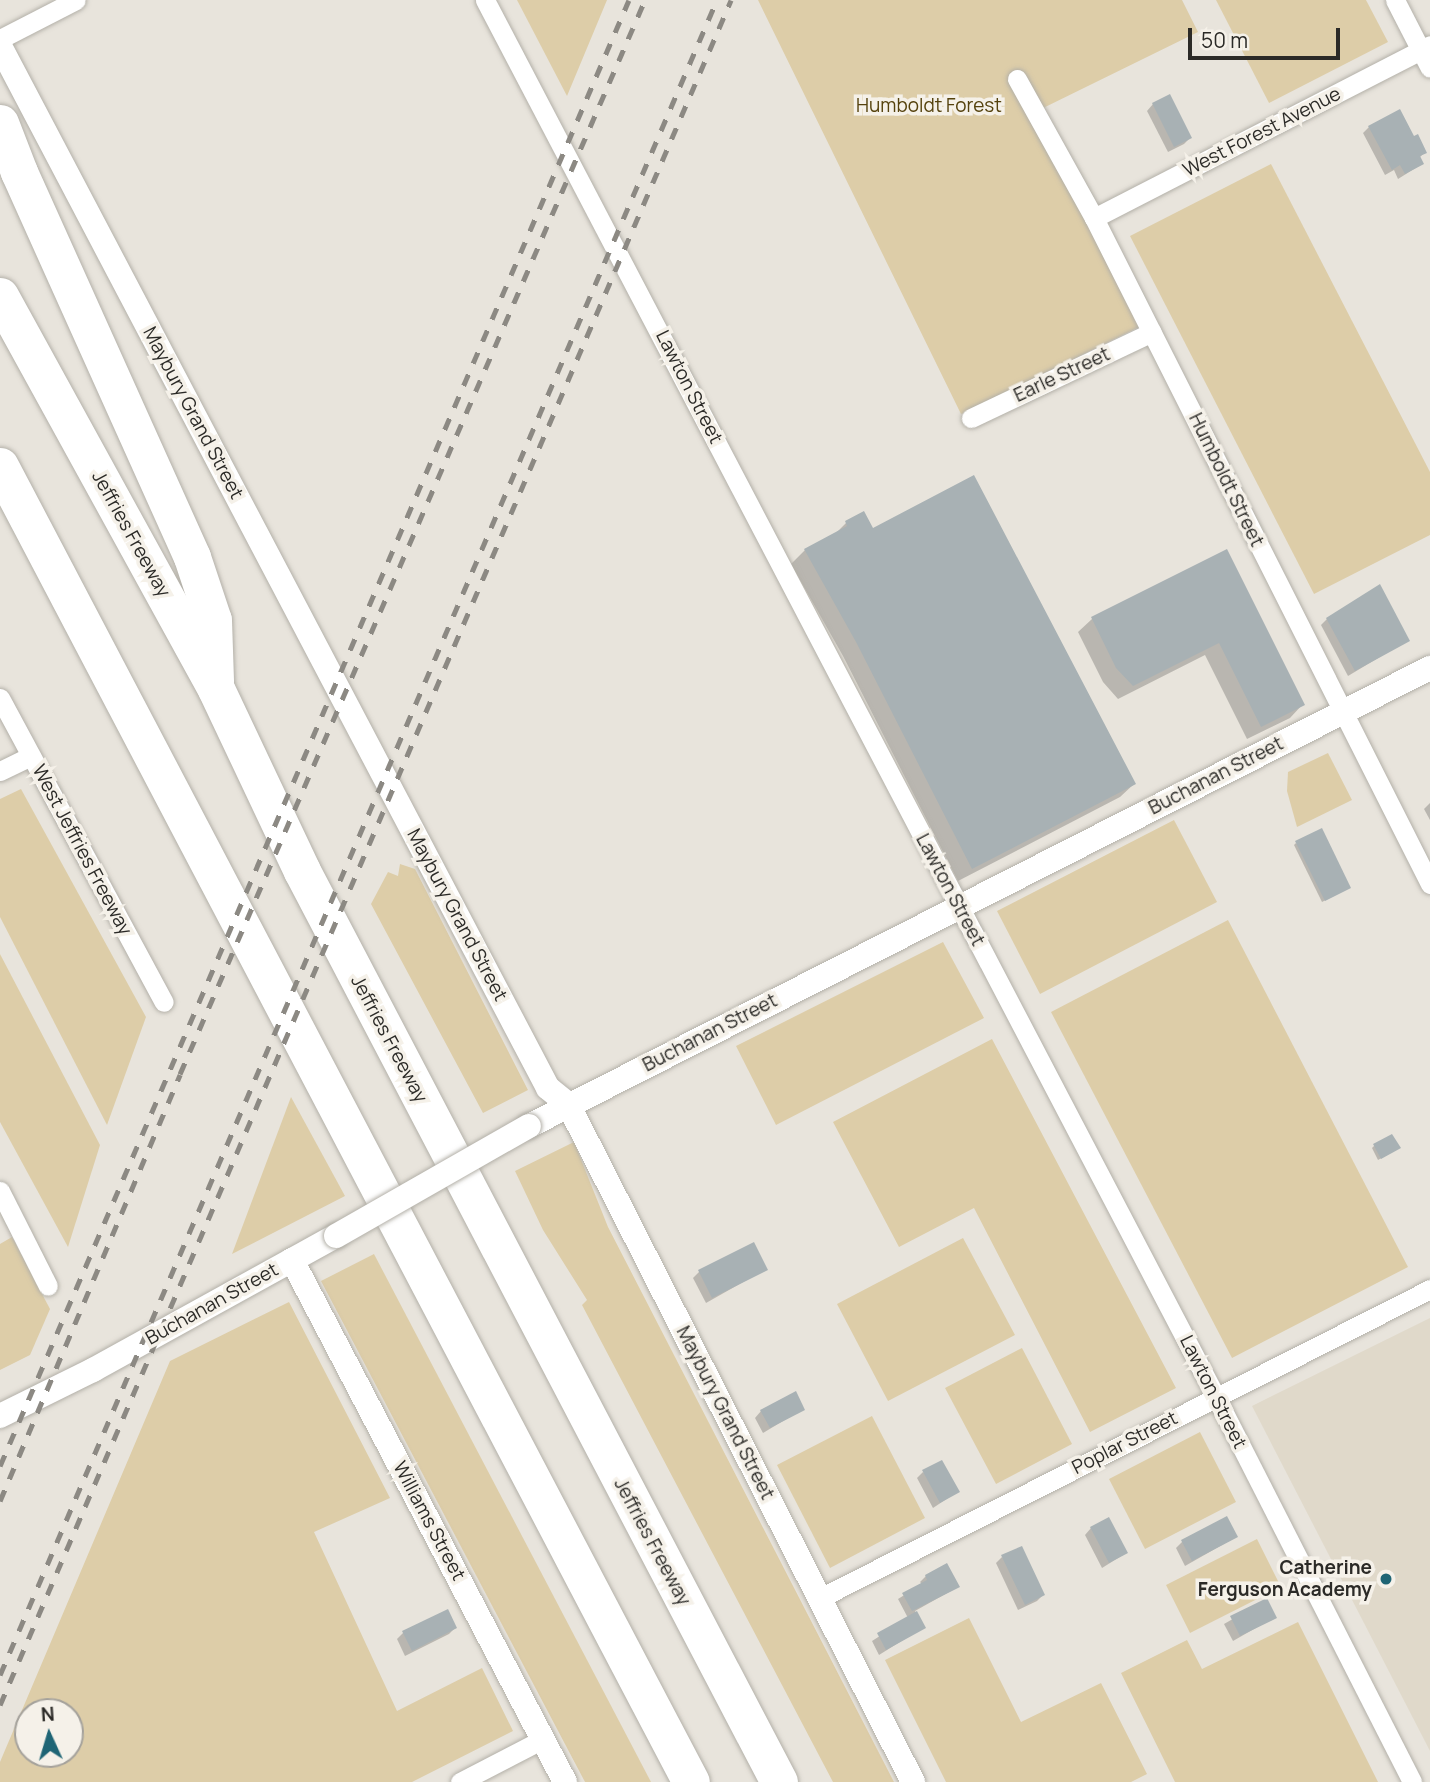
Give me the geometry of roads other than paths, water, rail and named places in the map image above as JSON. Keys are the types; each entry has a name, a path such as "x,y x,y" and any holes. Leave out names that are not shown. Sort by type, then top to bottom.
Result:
{"highway":[{"path":"0,123 19,172 192,557 213,620 216,689"},
{"name":"Jeffries Freeway","path":"0,296 216,689 302,871 779,1782"},
{"path":"0,466 691,1782"},
{"path":"0,500 57,575"},
{"path":"618,1644 678,1782"}],"street":[{"path":"0,39 76,0"},
{"name":"Lawton Street","path":"485,0 1216,1397 1412,1782"},
{"path":"1395,0 1427,55"},
{"name":"Maybury Grand Street","path":"0,46 538,1069 548,1087 568,1104 914,1782"},
{"name":"West Forest Avenue","path":"1094,218 1427,55"},
{"name":"Humboldt Street","path":"1017,79 1094,218 1341,713 1430,884"},
{"name":"Earle Street","path":"971,418 1152,332"},
{"name":"Buchanan Street","path":"0,1416 93,1370 568,1104 960,909 1430,668"},
{"name":"West Jeffries Freeway","path":"0,698 164,1002"},
{"path":"0,771 31,756"},
{"path":"0,1191 48,1286"},
{"name":"Williams Street","path":"292,1260 565,1782"},
{"name":"Poplar Street","path":"820,1598 1430,1289"},
{"path":"460,1782 542,1739"}],"railway":[{"path":"0,1466 629,0"},
{"path":"0,1501 180,1074 645,0"},
{"path":"0,1675 717,0"},
{"path":"0,1705 731,0"}],"place":[{"name":"Catherine Ferguson Academy","path":"1386,1579"}],"park label":[{"name":"Humboldt Forest","path":"929,106"}]}
